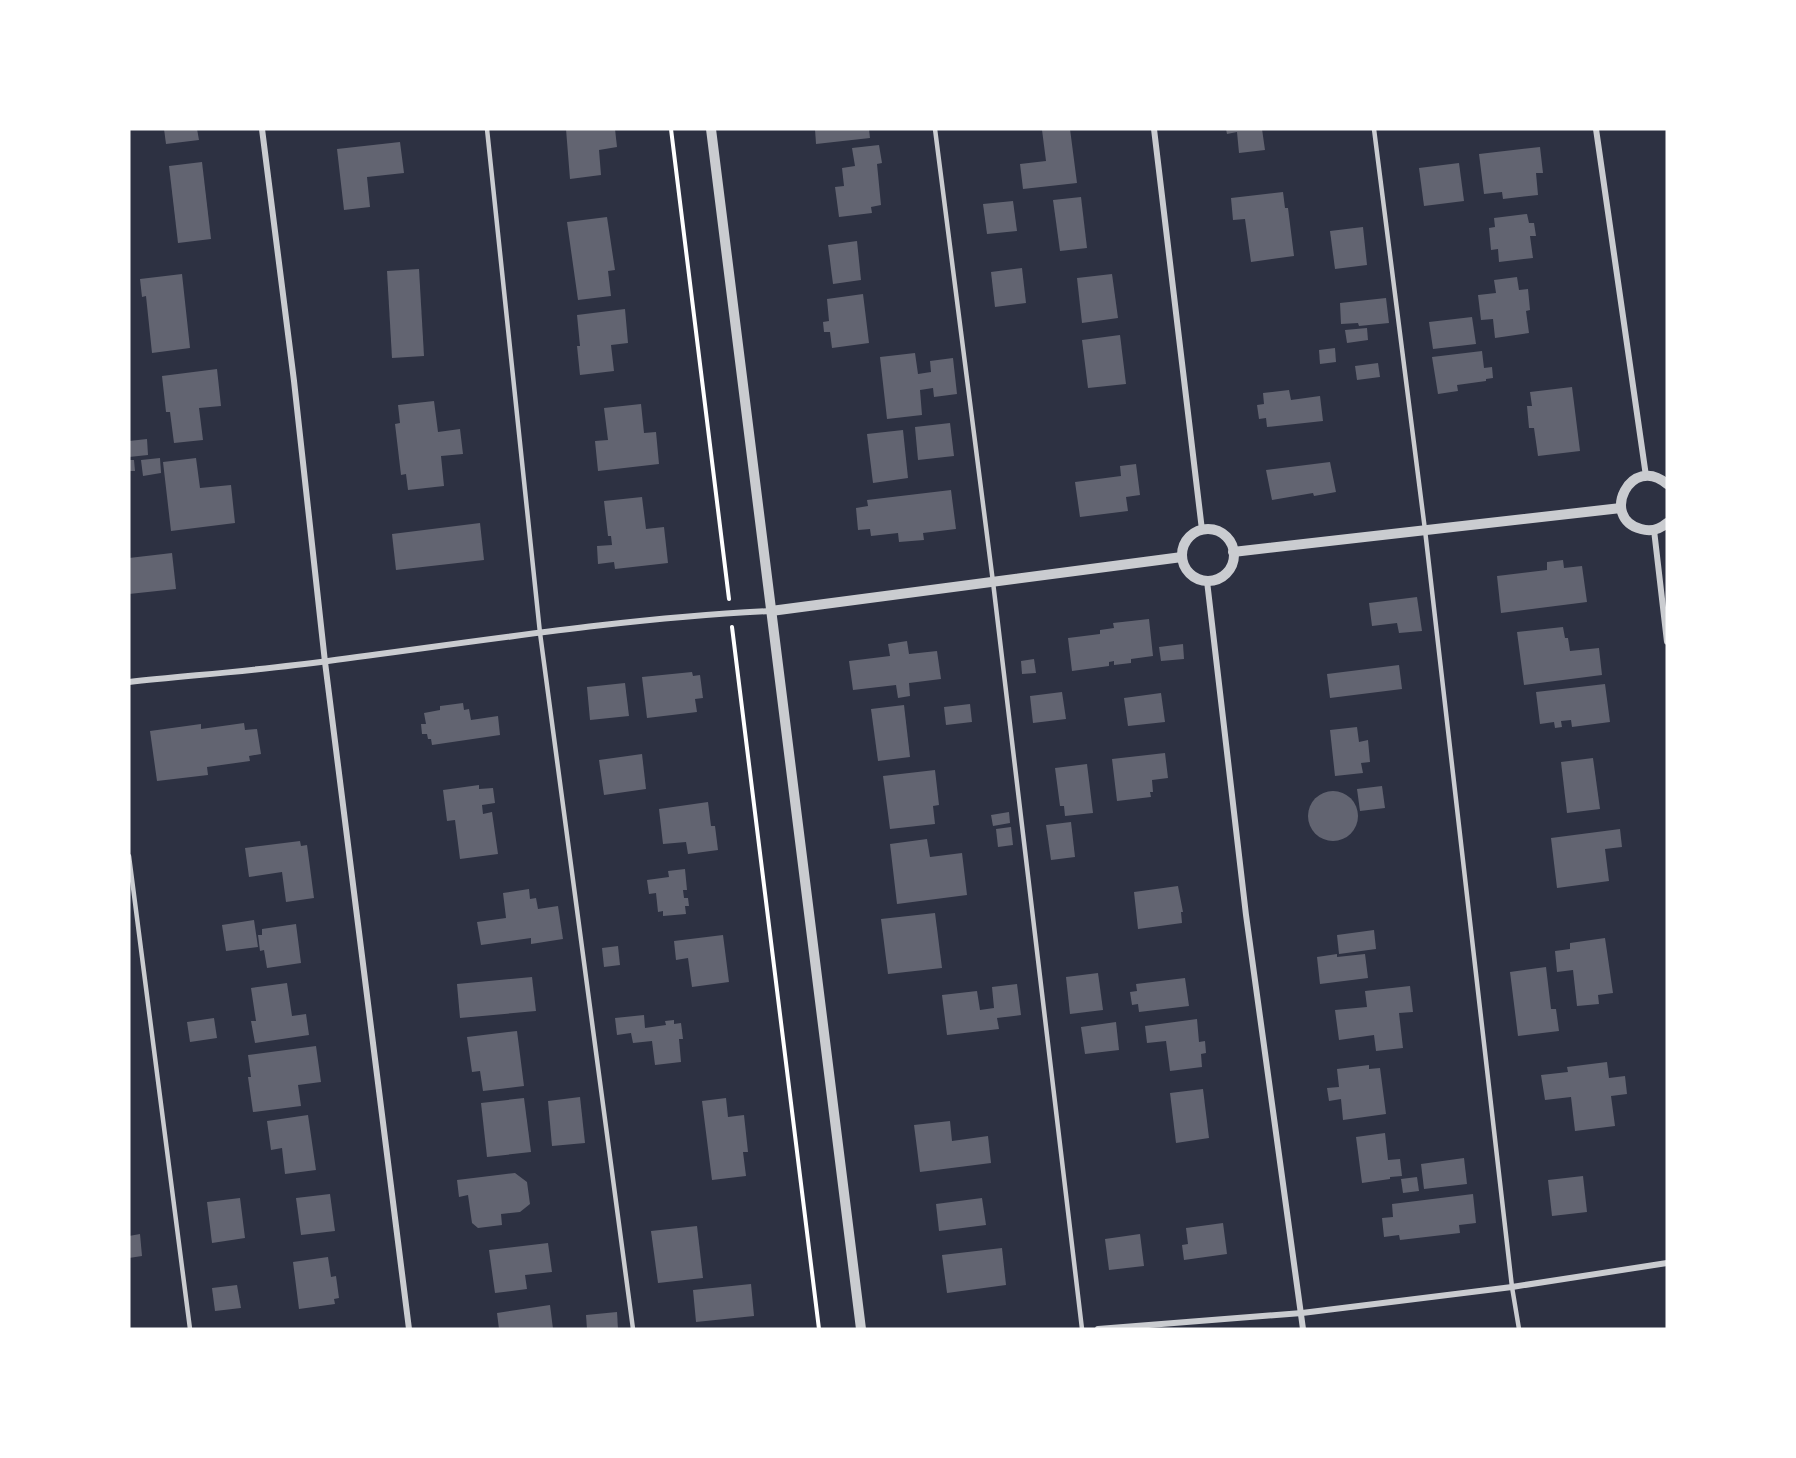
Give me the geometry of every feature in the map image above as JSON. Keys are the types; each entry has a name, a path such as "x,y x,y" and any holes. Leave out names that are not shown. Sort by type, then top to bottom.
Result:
{"street":[{"path":"262,129 294,381 325,662 409,1329"},
{"path":"711,129 861,1329"},
{"path":"1154,129 1202,530"},
{"path":"1596,129 1646,476"},
{"path":"1667,484 1655,477 1639,477 1626,486 1621,508 1629,524 1645,531 1654,530 1667,522"},
{"path":"1233,552 1621,508"},
{"path":"1202,530 1219,532 1231,544 1233,552 1230,569 1216,580 1207,581 1187,571 1182,557 1189,537 1202,530"},
{"path":"1654,530 1667,642"},
{"path":"129,682 325,662 540,633 730,613 771,611 1182,557"},
{"path":"1207,581 1246,915 1304,1329"},
{"path":"1098,1329 1302,1313 1512,1287 1667,1263"}],"lane":[{"path":"487,129 540,633 633,1329"},
{"path":"934,129 993,582 1082,1329"},
{"path":"1374,129 1425,530 1512,1287 1519,1329"},
{"path":"129,856 190,1329"}],"path":[{"path":"671,129 819,1329"}],"building":[{"path":"164,129 197,129 199,140 166,144"},
{"path":"566,129 615,129 617,147 599,150 601,175 570,179"},
{"path":"815,129 869,129 870,138 816,144"},
{"path":"1070,129 1077,183 1023,189 1020,164 1046,161 1042,130"},
{"path":"1226,129 1262,129 1265,150 1239,153 1237,132 1227,134"},
{"path":"400,142 404,173 367,177 370,207 344,210 337,149"},
{"path":"879,145 882,163 877,164 881,205 871,207 872,213 839,217 835,187 844,186 842,168 855,166 852,148"},
{"path":"1540,147 1543,173 1536,173 1538,195 1503,199 1502,192 1484,194 1479,154"},
{"path":"202,162 211,239 178,243 169,166"},
{"path":"1459,163 1464,201 1424,206 1419,168"},
{"path":"1283,192 1285,208 1288,208 1294,256 1251,262 1245,219 1233,220 1231,198"},
{"path":"1081,197 1087,248 1060,251 1053,200"},
{"path":"1013,201 1017,231 987,234 983,204"},
{"path":"1527,214 1529,223 1534,223 1536,236 1530,236 1533,258 1499,262 1498,249 1491,250 1489,228 1495,227 1494,218"},
{"path":"607,217 615,270 608,271 611,296 578,300 567,222"},
{"path":"1363,227 1367,265 1335,269 1330,231"},
{"path":"857,241 861,280 833,284 828,245"},
{"path":"1022,268 1026,303 995,307 991,272"},
{"path":"419,269 424,356 392,358 387,271"},
{"path":"182,274 190,348 152,353 146,296 142,297 140,279"},
{"path":"1112,274 1118,318 1082,323 1077,278"},
{"path":"1517,277 1519,290 1528,289 1530,310 1526,311 1529,333 1495,338 1493,319 1481,320 1478,295 1496,293 1494,280"},
{"path":"863,294 869,343 832,348 830,332 824,332 823,322 829,321 827,299"},
{"path":"1386,298 1389,323 1359,326 1358,323 1341,324 1340,303"},
{"path":"625,309 628,343 611,345 614,371 580,375 577,315"},
{"path":"1472,317 1476,344 1433,349 1429,322"},
{"path":"1367,328 1368,340 1347,343 1345,330"},
{"path":"1120,335 1126,384 1088,388 1082,340"},
{"path":"1335,348 1336,362 1320,364 1319,350"},
{"path":"1482,351 1484,368 1492,367 1493,378 1457,385 1458,391 1438,394 1432,357"},
{"path":"915,353 918,374 931,372 930,361 953,358 957,394 934,397 933,388 920,390 922,415 887,419 880,357"},
{"path":"1378,363 1380,377 1357,380 1355,366"},
{"path":"217,369 221,406 199,408 203,440 174,443 170,412 166,412 162,376"},
{"path":"1572,387 1580,451 1538,456 1534,428 1529,428 1527,406 1532,406 1530,392"},
{"path":"1289,390 1291,400 1320,396 1323,421 1267,427 1266,418 1259,419 1257,405 1264,404 1263,393"},
{"path":"434,401 438,432 460,429 463,454 441,456 444,486 408,490 406,474 401,475 395,424 400,423 398,405"},
{"path":"641,404 644,433 656,432 659,464 598,471 595,441 608,440 604,408"},
{"path":"950,423 954,456 918,460 915,427"},
{"path":"903,430 908,478 873,483 867,434"},
{"path":"147,439 148,455 129,457 129,441"},
{"path":"160,458 161,473 143,476 141,460"},
{"path":"196,458 200,488 231,485 235,523 171,531 163,462"},
{"path":"129,460 134,460 135,471 129,471"},
{"path":"1330,462 1336,492 1314,496 1313,493 1272,500 1266,470"},
{"path":"1136,464 1140,495 1126,497 1128,511 1080,517 1075,482 1121,476 1120,466"},
{"path":"951,490 956,529 923,533 924,540 899,542 898,533 871,536 870,529 858,530 856,508 868,506 867,500"},
{"path":"642,497 646,529 664,527 668,563 615,569 614,562 598,564 597,546 612,545 611,536 608,536 604,501"},
{"path":"480,523 484,560 396,570 392,534"},
{"path":"172,553 176,589 129,594 129,558"},
{"path":"1563,560 1564,568 1582,566 1587,602 1501,613 1497,576 1547,570 1547,562"},
{"path":"1417,597 1422,631 1399,633 1397,623 1372,626 1369,603"},
{"path":"1149,619 1153,656 1131,659 1131,663 1114,665 1114,661 1109,662 1109,666 1072,671 1068,638 1100,634 1100,630 1114,628 1113,623"},
{"path":"1563,627 1570,651 1599,648 1602,675 1524,685 1517,632"},
{"path":"907,641 909,654 937,651 941,679 909,683 910,696 898,698 896,685 853,690 849,661 890,656 888,644"},
{"path":"1183,644 1184,659 1161,661 1159,647"},
{"path":"1034,659 1036,673 1022,674 1021,661"},
{"path":"1399,665 1402,689 1330,698 1327,674"},
{"path":"692,672 693,676 700,675 703,698 695,699 697,712 647,718 642,677"},
{"path":"625,683 629,716 590,720 587,687"},
{"path":"1605,684 1610,722 1572,727 1571,720 1561,721 1562,727 1555,728 1554,722 1540,724 1536,692"},
{"path":"1062,692 1066,719 1033,723 1030,696"},
{"path":"1161,693 1165,722 1128,726 1124,698"},
{"path":"463,703 464,710 469,709 471,720 498,716 500,735 432,745 427,734 422,734 421,724 426,724 424,713 440,710 440,706"},
{"path":"970,704 972,722 946,725 944,707"},
{"path":"904,705 910,757 878,761 871,709"},
{"path":"244,723 245,730 257,729 261,754 249,756 250,761 207,767 208,775 157,781 150,731 201,724 201,729"},
{"path":"1357,727 1359,742 1368,740 1370,762 1361,763 1363,773 1335,776 1330,730"},
{"path":"1165,753 1168,778 1152,780 1151,797 1117,801 1112,759"},
{"path":"642,754 646,789 604,795 599,760"},
{"path":"1593,758 1600,809 1567,813 1561,762"},
{"path":"1087,764 1093,813 1065,816 1064,806 1060,806 1055,768"},
{"path":"935,770 939,805 933,806 935,824 890,829 883,776"},
{"path":"479,785 479,789 493,788 495,803 482,805 483,814 492,812 498,854 460,859 455,820 447,821 443,790"},
{"path":"1382,786 1385,808 1360,811 1357,789"},
{"path":"1333,791 1342,793 1353,802 1358,816 1356,825 1347,836 1333,841 1324,839 1313,830 1308,816 1310,807 1319,796"},
{"path":"708,802 711,826 715,826 718,850 688,854 686,842 663,844 659,809"},
{"path":"1009,812 1010,823 993,826 991,815"},
{"path":"1071,822 1075,857 1051,860 1046,825"},
{"path":"1011,827 1013,845 998,847 996,829"},
{"path":"1620,829 1622,847 1605,849 1609,881 1557,888 1551,838"},
{"path":"927,839 930,857 962,853 967,895 897,904 890,844"},
{"path":"300,841 301,846 307,845 314,898 286,902 282,872 249,877 245,848"},
{"path":"685,869 687,890 683,890 684,898 688,898 689,906 685,906 686,914 663,916 663,911 658,912 656,893 649,894 647,880 669,877 668,871"},
{"path":"1178,886 1183,912 1181,912 1182,923 1138,929 1134,892"},
{"path":"529,889 530,899 536,898 538,909 558,906 563,939 531,944 531,938 481,945 477,922 506,918 503,893"},
{"path":"935,913 942,968 888,974 881,919"},
{"path":"254,920 258,947 226,951 222,925"},
{"path":"296,924 301,963 267,968 264,950 260,951 258,935 262,935 262,929"},
{"path":"1374,930 1376,949 1339,954 1337,935"},
{"path":"723,935 729,982 692,987 688,958 676,960 674,941"},
{"path":"1605,938 1613,993 1598,995 1599,1004 1577,1006 1573,970 1557,972 1555,951 1570,949 1570,943"},
{"path":"618,946 620,965 604,967 602,948"},
{"path":"1337,954 1337,957 1365,954 1368,978 1320,984 1317,957"},
{"path":"1546,967 1551,1009 1556,1009 1559,1031 1518,1036 1510,972"},
{"path":"1098,973 1103,1010 1070,1014 1066,977"},
{"path":"532,977 536,1011 460,1018 457,984"},
{"path":"1185,978 1189,1006 1139,1012 1138,1004 1132,1005 1130,992 1137,991 1136,984"},
{"path":"287,983 292,1016 306,1014 309,1035 255,1043 251,1021 256,1021 251,988"},
{"path":"1017,984 1021,1015 997,1018 999,1029 947,1035 942,995 977,991 980,1010 994,1008 992,987"},
{"path":"1410,986 1413,1012 1399,1013 1403,1048 1376,1051 1374,1035 1339,1040 1335,1010 1367,1007 1365,991"},
{"path":"644,1015 645,1028 666,1025 665,1021 674,1020 674,1024 681,1023 683,1039 679,1039 681,1062 655,1065 652,1041 633,1043 631,1033 617,1035 615,1018"},
{"path":"214,1018 217,1038 190,1042 187,1022"},
{"path":"1197,1019 1199,1042 1205,1041 1206,1053 1201,1054 1202,1067 1170,1071 1166,1041 1147,1043 1145,1026"},
{"path":"1116,1022 1119,1050 1085,1054 1081,1027"},
{"path":"517,1031 524,1086 483,1091 480,1071 472,1072 467,1037"},
{"path":"316,1046 321,1082 298,1085 301,1106 253,1112 248,1077 251,1077 248,1055"},
{"path":"1607,1062 1609,1078 1625,1076 1627,1094 1611,1096 1615,1126 1575,1131 1571,1097 1545,1100 1541,1075 1568,1072 1567,1067"},
{"path":"1369,1065 1369,1069 1380,1068 1386,1114 1343,1120 1341,1099 1329,1101 1327,1088 1339,1087 1337,1069"},
{"path":"1203,1089 1209,1138 1176,1143 1170,1093"},
{"path":"580,1097 585,1143 552,1146 548,1101"},
{"path":"524,1098 531,1152 487,1157 481,1103"},
{"path":"726,1098 728,1117 744,1115 748,1152 743,1152 746,1176 712,1180 702,1101"},
{"path":"308,1115 316,1170 285,1174 282,1148 271,1150 267,1121"},
{"path":"950,1121 952,1141 988,1136 991,1163 920,1172 914,1125"},
{"path":"1385,1133 1388,1160 1400,1159 1402,1176 1362,1183 1356,1137"},
{"path":"1464,1158 1467,1184 1424,1189 1421,1164"},
{"path":"515,1173 527,1182 530,1204 520,1212 501,1214 502,1225 478,1228 472,1223 468,1195 459,1197 457,1180"},
{"path":"1583,1176 1587,1212 1552,1216 1548,1180"},
{"path":"1417,1177 1419,1191 1403,1193 1401,1179"},
{"path":"330,1194 335,1231 301,1235 296,1198"},
{"path":"1473,1194 1476,1223 1459,1225 1460,1233 1400,1240 1399,1235 1384,1237 1382,1218 1393,1217 1392,1204"},
{"path":"240,1198 245,1238 212,1243 207,1202"},
{"path":"982,1198 986,1225 939,1231 936,1204"},
{"path":"1223,1223 1227,1254 1184,1260 1182,1245 1188,1244 1186,1228"},
{"path":"697,1226 703,1278 658,1283 651,1231"},
{"path":"140,1234 142,1256 129,1258 129,1236"},
{"path":"1140,1234 1144,1266 1109,1270 1105,1239"},
{"path":"548,1243 552,1272 525,1275 527,1289 495,1293 489,1250"},
{"path":"1002,1248 1006,1285 947,1293 942,1255"},
{"path":"328,1257 331,1277 336,1276 339,1298 334,1299 335,1304 299,1309 293,1262"},
{"path":"751,1284 754,1316 696,1322 693,1290"},
{"path":"237,1285 241,1308 215,1311 212,1288"},
{"path":"550,1305 553,1329 499,1329 497,1313"},
{"path":"617,1312 618,1329 587,1329 586,1315"}]}
